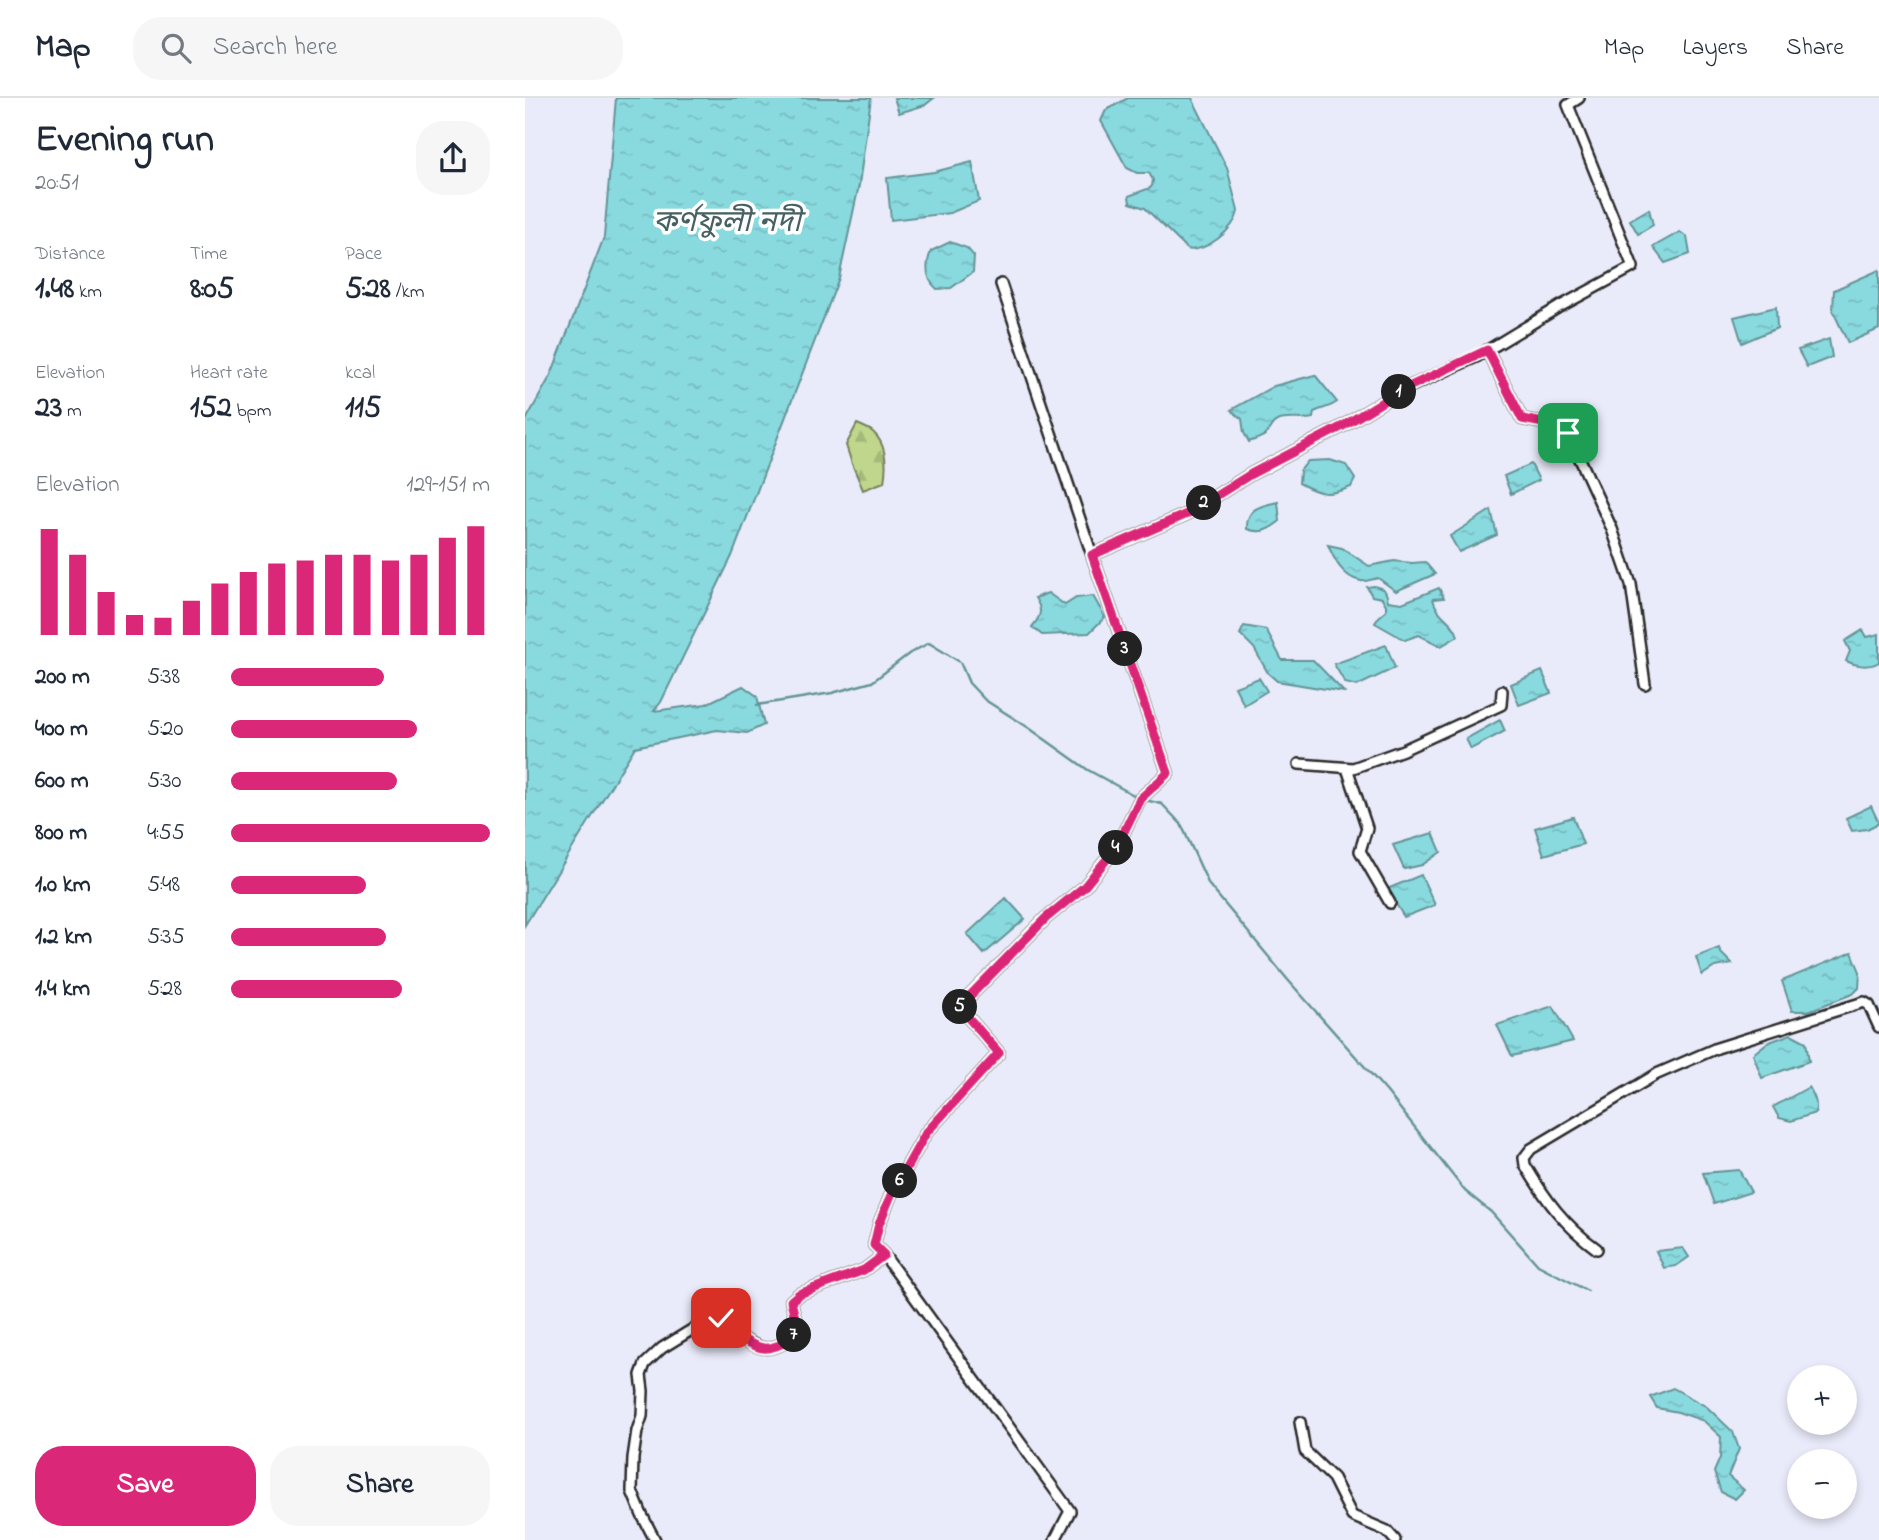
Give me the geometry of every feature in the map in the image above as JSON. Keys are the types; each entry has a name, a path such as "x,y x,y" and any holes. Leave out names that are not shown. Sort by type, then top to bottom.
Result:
{"street":[{"path":"1092,555 1187,514 1251,474 1343,426 1400,391 1487,350 1633,267 1566,101 1579,98"},
{"path":"1000,284 1168,773 1140,799 1116,848 1084,887 1046,918 959,1007 999,1053 926,1133 891,1195 874,1245 884,1255 1070,1511 1055,1540"},
{"path":"1487,350 1522,419 1549,424 1568,433 1612,529 1631,584 1645,684"},
{"path":"1299,764 1353,768 1403,750 1501,705 1502,691"},
{"path":"1347,768 1367,828 1360,851 1390,903"},
{"path":"1597,1250 1578,1235 1551,1206 1525,1165 1524,1158 1531,1149 1657,1074 1717,1048 1864,1002 1869,1005 1879,1027"},
{"path":"655,1540 632,1491 633,1458 642,1416 641,1375 645,1364 662,1348 681,1338 692,1328 721,1318 734,1326 735,1334 755,1347 768,1349 783,1344 793,1338 796,1322 791,1301 806,1292 864,1270 884,1255"},
{"path":"1300,1422 1305,1451 1333,1478 1352,1516 1387,1531 1395,1540"}],"green space":[{"path":"857,424 878,437 886,462 884,482 863,490 846,445"}],"water":[{"name":"কর্ণফুলী নদী","path":"616,98 871,98 859,185 839,278 732,556 661,702 654,711 706,704 743,686 757,696 764,725 747,733 717,730 635,747 525,925 525,422 551,375 604,237"},
{"path":"894,98 934,98 925,105 899,113"},
{"path":"1128,98 1192,98 1227,168 1238,211 1232,225 1211,244 1194,250 1187,249 1145,208 1130,203 1129,196 1150,188 1153,180 1149,173 1137,173 1127,168 1101,121 1106,110"},
{"path":"972,162 979,201 950,213 891,220 887,178 934,172"},
{"path":"1649,209 1653,225 1638,234 1630,220"},
{"path":"1680,232 1687,237 1690,254 1665,263 1653,247"},
{"path":"950,242 967,248 974,256 973,272 951,288 937,289 929,276 929,256 931,251"},
{"path":"1879,270 1879,329 1848,343 1833,311 1834,290"},
{"path":"1776,307 1777,328 1742,343 1734,317"},
{"path":"1829,339 1832,357 1807,367 1798,350"},
{"path":"1315,375 1337,402 1314,412 1313,418 1277,421 1264,435 1249,442 1244,433 1242,419 1231,410 1274,386"},
{"path":"1330,460 1346,465 1355,479 1351,487 1325,493 1299,483 1300,471 1308,461"},
{"path":"1531,464 1539,480 1511,494 1504,476"},
{"path":"1278,502 1280,521 1265,530 1247,529 1249,516 1255,509"},
{"path":"1491,510 1497,535 1459,552 1450,536"},
{"path":"1328,545 1342,548 1369,566 1394,561 1425,562 1435,574 1396,591 1378,578 1363,581 1349,576 1336,562"},
{"path":"1374,586 1384,590 1388,601 1402,603 1439,588 1444,598 1433,599 1435,605 1458,636 1441,646 1419,635 1405,640 1375,623 1386,611 1386,605 1382,598 1372,596 1367,587"},
{"path":"1048,593 1065,605 1076,598 1093,596 1105,617 1089,633 1042,635 1032,627 1040,613 1035,598"},
{"path":"1244,626 1266,630 1282,660 1313,660 1344,692 1277,681 1268,673 1254,648 1240,634"},
{"path":"1863,630 1867,637 1879,634 1879,662 1875,664 1863,666 1846,661 1850,651 1845,641"},
{"path":"1386,645 1395,668 1357,686 1345,683 1334,664"},
{"path":"1542,671 1551,693 1519,705 1511,684"},
{"path":"1259,678 1267,691 1244,705 1235,687"},
{"path":"1500,720 1505,731 1471,749 1466,739"},
{"path":"1871,806 1879,823 1867,829 1852,831 1846,818"},
{"path":"1573,817 1583,844 1544,855 1535,828"},
{"path":"1433,833 1441,852 1422,865 1404,869 1393,845"},
{"path":"1421,875 1435,905 1404,917 1387,889"},
{"path":"1006,898 1025,919 984,954 967,934"},
{"path":"1719,948 1732,964 1715,967 1702,975 1696,957"},
{"path":"1852,952 1860,972 1859,988 1853,994 1808,1011 1792,1011 1782,981"},
{"path":"1553,1006 1573,1041 1512,1056 1497,1025"},
{"path":"1791,1034 1806,1042 1809,1061 1762,1078 1753,1054 1767,1043"},
{"path":"1809,1087 1816,1103 1815,1113 1791,1121 1779,1118 1773,1107"},
{"path":"1739,1170 1751,1192 1714,1204 1703,1173"},
{"path":"1683,1248 1689,1257 1676,1266 1664,1268 1656,1251"},
{"path":"1673,1388 1707,1407 1733,1432 1739,1449 1728,1476 1744,1490 1735,1499 1721,1492 1714,1472 1720,1458 1721,1437 1704,1421 1657,1408 1650,1397"}],"waterway":[{"path":"757,705 832,693 872,682 910,653 929,643 960,662 969,683 985,700 1088,770 1139,798"},
{"path":"1145,800 1162,804 1181,824 1209,885 1387,1092 1465,1191 1491,1212 1538,1265 1588,1291"}],"route":[{"path":"721,1318 734,1326 735,1334 755,1347 768,1349 783,1344 793,1338 796,1322 791,1301 799,1294 864,1270 884,1255 874,1245 879,1224 891,1195 926,1133 999,1053 959,1007 1046,918 1084,887 1116,848 1140,799 1168,773 1092,555 1187,514 1251,474 1343,426 1400,391 1487,350 1522,419 1549,424 1568,433"}]}
